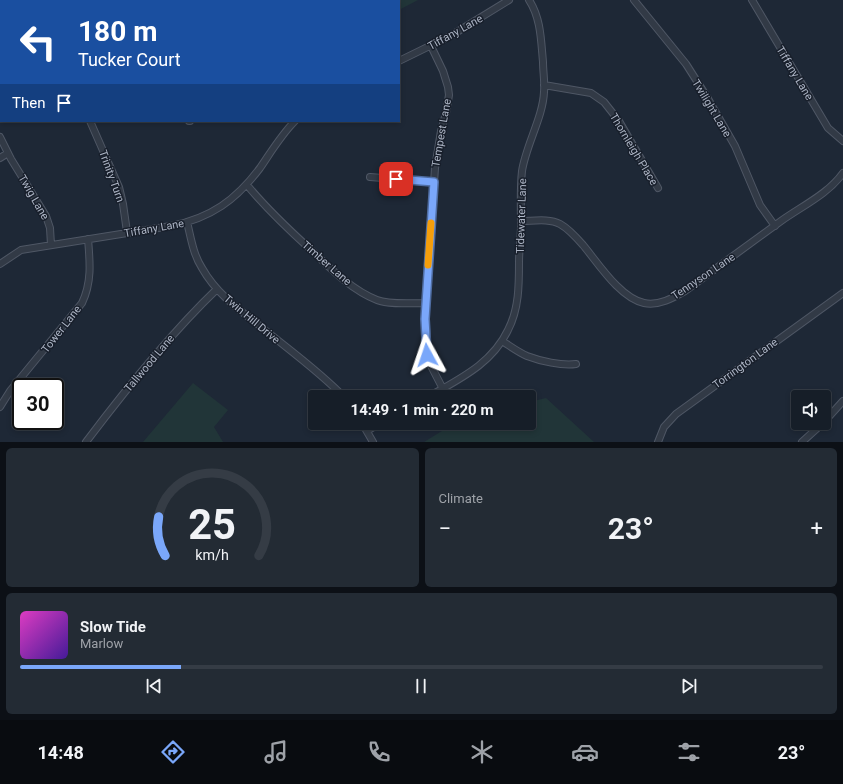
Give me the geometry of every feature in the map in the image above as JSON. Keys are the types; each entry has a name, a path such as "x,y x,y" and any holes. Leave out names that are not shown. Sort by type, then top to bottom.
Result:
{"street":[{"name":"Tiffany Lane","path":"400,61 462,29 509,0"},
{"name":"Tidewater Lane","path":"443,389 482,364 493,354 502,341 512,321 517,302 522,170 543,100 544,85 539,24 535,10 529,0"},
{"name":"Twilight Lane","path":"634,0 683,60 707,97 735,146 760,205 775,226"},
{"name":"Tiffany Lane","path":"752,0 825,124 843,141"},
{"name":"Tempest Lane","path":"431,46 443,71 449,95 436,159 425,329 427,355 443,389"},
{"name":"Thornleigh Place","path":"544,85 591,93 604,102 623,127 658,188"},
{"name":"Trinity Turn","path":"90,122 119,188 127,232"},
{"name":"Tiffany Lane","path":"0,264 21,250 171,226 187,222 221,207 247,185 275,145 295,122"},
{"name":"Twig Lane","path":"0,137 46,216 50,228 51,245"},
{"path":"0,158 8,153"},
{"name":"Tennyson Lane","path":"521,221 547,221 561,225 574,235 623,291 637,300 652,304 669,299 684,291 824,192 837,181 843,173"},
{"path":"370,177 434,182"},
{"name":"Timber Lane","path":"247,185 277,220 331,268 360,291 378,301 426,303"},
{"name":"Twin Hill Drive","path":"187,222 193,250 197,259 217,289 237,308 324,378 337,390"},
{"name":"Tower Lane","path":"0,407 10,391 82,303 88,289 89,281 90,258 88,239"},
{"name":"Tallwood Lane","path":"86,442 180,326 217,289"},
{"name":"Torrington Lane","path":"658,442 664,427 676,414 812,315 842,296"},
{"path":"502,341 526,356 566,365 576,364"},
{"path":"831,414 843,401"},
{"path":"802,442 815,430"},
{"path":"367,431 373,442"}],"green space":[{"path":"400,0 418,0 400,9"},
{"path":"193,383 228,410 214,427 223,442 143,442"},
{"path":"546,398 594,442 424,442 444,430 536,430 536,400"}],"slow traffic":[{"path":"428,265 431,223"}],"route":[{"path":"396,179 434,182 425,319 427,355"}]}
